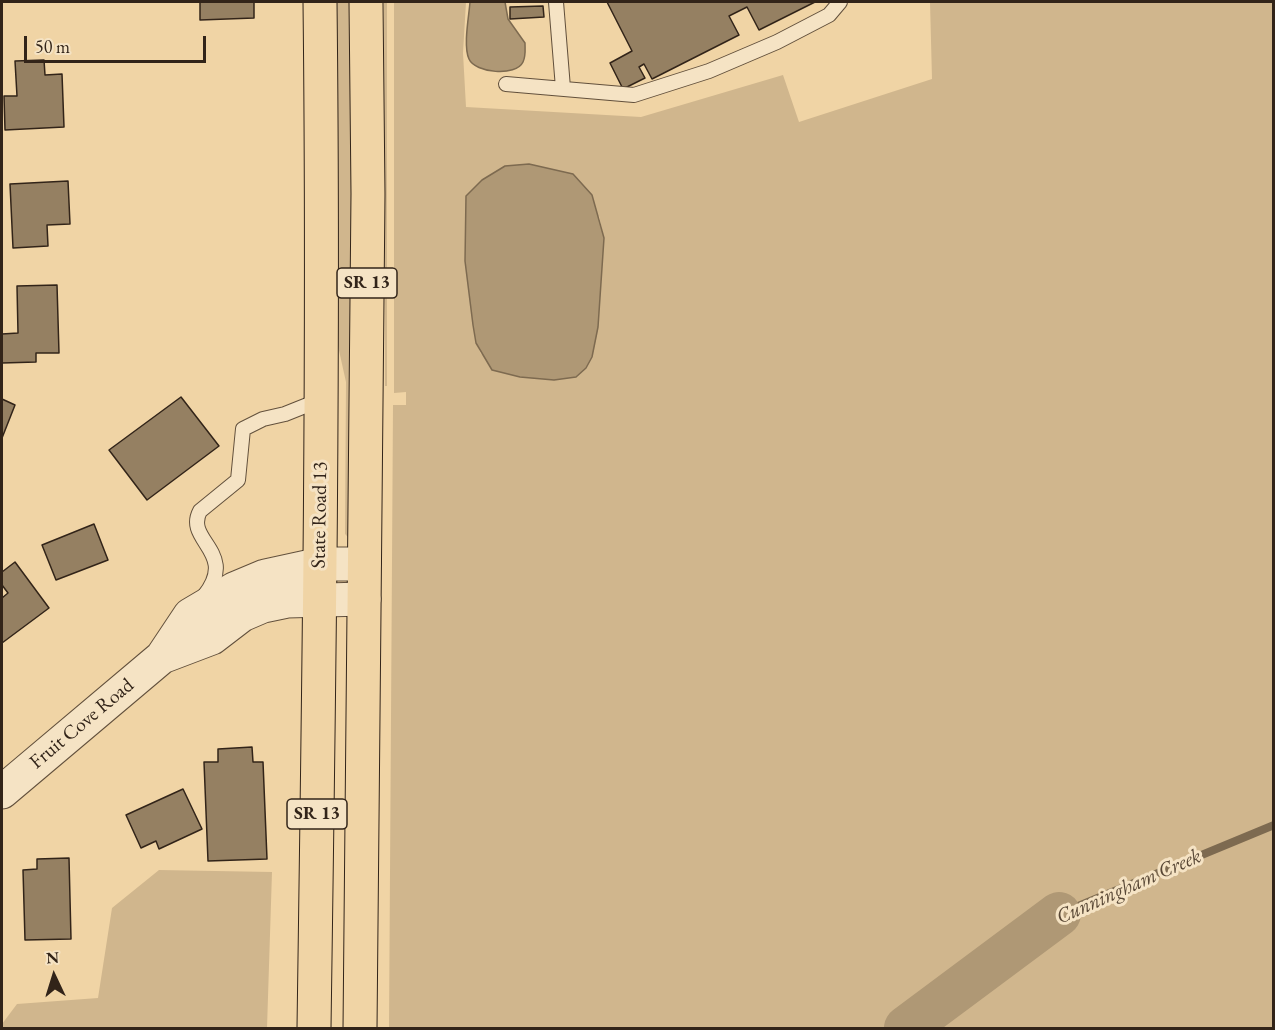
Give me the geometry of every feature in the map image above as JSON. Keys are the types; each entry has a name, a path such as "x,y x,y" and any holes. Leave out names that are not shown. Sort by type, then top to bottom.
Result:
{"main road":[{"name":"State Road 13","path":"314,1029 322,400 323,192 320,2"},
{"name":"SR 13","path":"360,1029 368,194 366,2"}],"street":[{"name":"Fruit Cove Road","path":"2,792 162,657 190,615 234,589 265,576 320,564 364,564"},
{"name":"Fruit Cove Road","path":"162,657 212,638 242,615 263,606 287,601 364,599"}],"lane":[{"path":"556,2 563,88"},
{"path":"506,84 634,95 709,71 777,42 829,15 840,2"},
{"path":"190,615 216,578 215,558 198,531 196,518 200,511 238,480 243,429 322,400"}],"shaded area":[{"path":"333,2 351,2 350,537 345,534 346,382 336,337"},
{"path":"384,2 387,2 387,386 385,386"},
{"path":"394,2 466,2 463,53 466,107 641,117 783,75 799,122 932,79 930,2 1273,2 1273,1028 389,1028 393,405 406,405 406,392 394,393","holes":["599,216 604,238 598,327 592,357 576,377 481,354 476,343 473,325"]},
{"path":"470,2 505,2 508,19 525,43 525,57 519,67 504,71 487,70 473,64 469,59 466,39"},
{"path":"529,164 573,174 592,195 604,238 598,327 592,357 586,368 576,377 554,380 520,377 492,370 476,343 465,261 466,196 482,180 505,166"},
{"path":"159,870 272,872 267,1028 2,1028 2,1024 17,1004 98,998 112,908"}],"building":[{"path":"200,2 254,2 254,18 200,20"},
{"path":"607,2 815,2 759,30 747,7 729,16 739,35 652,79 644,64 639,67 645,78 623,89 610,63 632,51"},
{"path":"543,6 544,17 510,19 510,7"},
{"path":"44,60 45,75 62,74 64,127 5,130 4,96 17,96 15,61"},
{"path":"68,181 70,224 47,225 48,246 13,248 10,184"},
{"path":"57,285 59,353 36,353 36,362 2,363 2,334 18,333 17,286"},
{"path":"181,397 219,446 147,500 109,450"},
{"path":"2,399 15,405 2,438"},
{"path":"94,524 108,560 56,580 42,545"},
{"path":"15,562 49,608 2,643 2,598 8,593 2,585 2,572"},
{"path":"252,747 253,762 263,762 267,859 208,861 204,762 218,762 218,749"},
{"path":"183,789 202,829 159,849 156,841 141,848 126,815"},
{"path":"69,858 71,939 25,940 23,870 37,869 37,859"}],"waterway":[{"name":"Cunningham Creek","path":"1059,914 1274,825"},
{"name":"Cunningham Creek","path":"906,1028 1059,914"}]}
